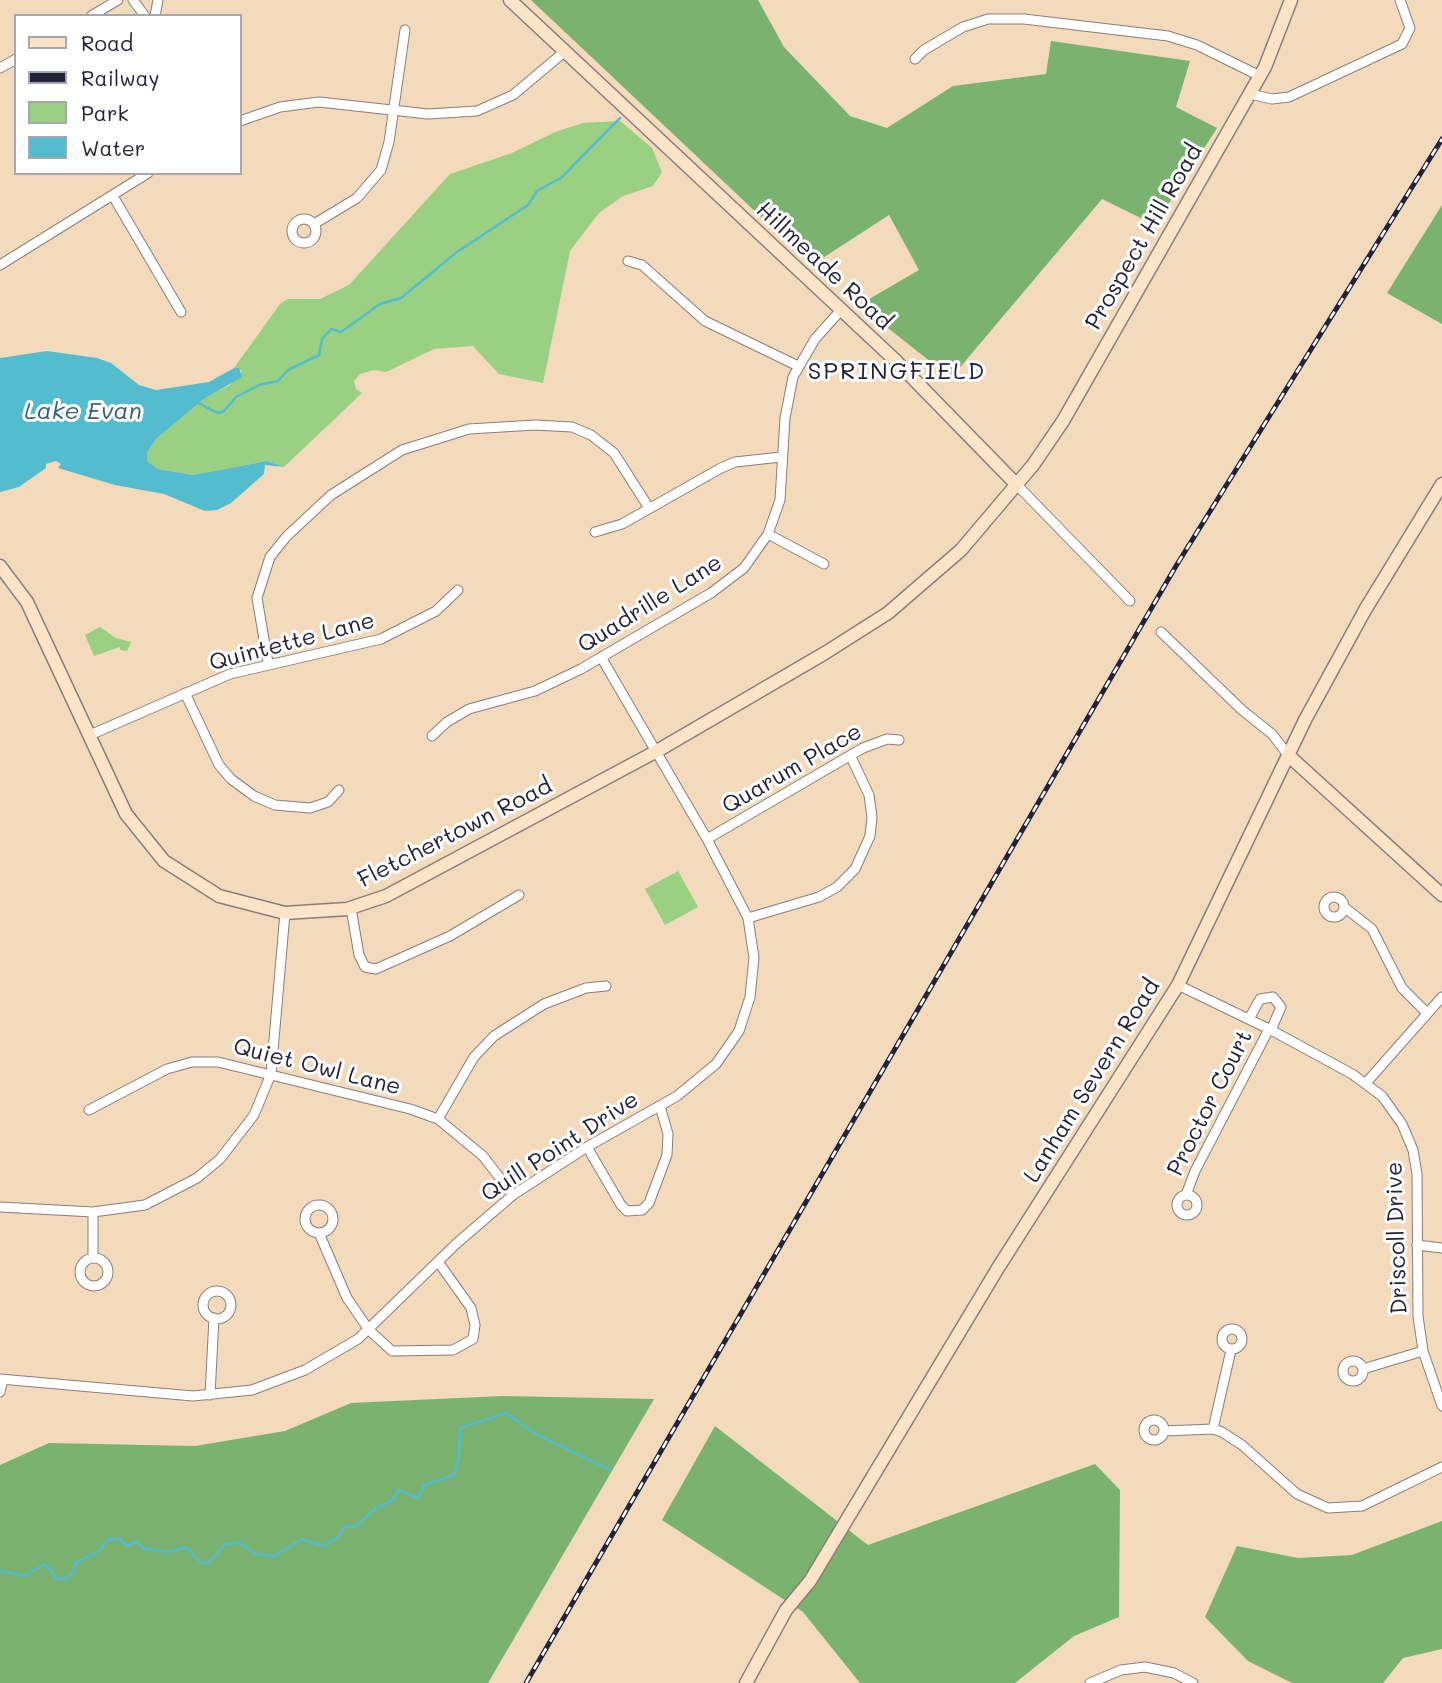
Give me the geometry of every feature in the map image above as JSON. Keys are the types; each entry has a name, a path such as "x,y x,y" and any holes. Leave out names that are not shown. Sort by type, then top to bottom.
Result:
{"street":[{"path":"94,14 118,0"},
{"name":"Hillmeade Road","path":"510,0 563,53 895,360 1130,601"},
{"name":"Prospect Hill Road","path":"1016,484 1063,421 1250,94 1274,47 1291,0"},
{"path":"1250,94 1272,99 1289,97 1402,44 1410,28 1400,0"},
{"path":"915,59 924,50 963,27 988,19 1024,19 1168,36 1197,45 1260,76"},
{"path":"314,224 357,198 375,180 387,153 405,30"},
{"path":"242,120 268,110 309,102 456,114 488,108 513,94 563,53"},
{"path":"0,265 145,175"},
{"path":"113,195 181,312"},
{"path":"628,261 642,265 705,321 798,366"},
{"name":"Quadrille Lane","path":"432,736 447,722 470,709 535,691 601,657 725,584 752,559 768,534 782,488 781,457 788,391 798,366 815,339 841,310"},
{"path":"268,663 257,605 261,576 270,557 286,536 331,495 402,450 469,429 535,425 572,427 591,435 614,453 649,508"},
{"path":"595,532 622,524 699,478 735,462 781,457"},
{"name":"Fletchertown Road","path":"0,566 27,602 126,814 164,861 219,896 285,913 351,908 407,885 657,751 888,613 961,550 1016,484"},
{"name":"Lanham Severn Road","path":"746,1683 786,1610 816,1571 998,1268 1178,985 1288,755 1365,610 1442,484"},
{"path":"768,534 824,564"},
{"name":"Quintette Lane","path":"90,735 230,674 268,663 346,649 381,639 436,611 458,590"},
{"path":"1161,632 1242,710 1272,734 1288,755 1442,895"},
{"name":"Quill Point Drive","path":"1,1379 171,1395 210,1395 252,1390 286,1378 340,1352 369,1330 457,1243 513,1195 703,1078 739,1031 750,998 754,970 753,941 748,918 707,839 601,657"},
{"path":"185,693 219,765 231,779 254,796 275,805 310,808 328,802 339,790"},
{"name":"Quarum Place","path":"707,839 878,741 899,740"},
{"path":"748,918 819,897 836,887 855,869 866,847 872,817 869,795 850,757"},
{"path":"351,908 359,955 365,967 376,969 450,936 519,894"},
{"path":"1344,907 1372,929 1402,988 1427,1013"},
{"path":"0,1207 93,1212 145,1205 197,1178 240,1137 254,1115 271,1074 285,913"},
{"name":"Driscoll Drive","path":"1178,985 1270,1029 1366,1083 1394,1112 1413,1150 1417,1174 1415,1292 1423,1351 1442,1406"},
{"path":"438,1119 474,1057 494,1036 528,1012 555,999 586,988 606,986"},
{"path":"1249,1019 1259,999 1273,997 1280,1007 1270,1029"},
{"path":"1366,1083 1442,997"},
{"name":"Proctor Court","path":"1186,1195 1195,1171 1270,1029"},
{"name":"Quiet Owl Lane","path":"89,1110 167,1069 192,1062 218,1062 438,1119 484,1156 513,1195"},
{"path":"587,1147 621,1205 631,1212 642,1210 649,1203 667,1155 668,1134 660,1106"},
{"path":"93,1212 93,1258"},
{"path":"319,1233 341,1287 369,1330 386,1349 401,1353 453,1350 470,1344 475,1333 471,1308 439,1263"},
{"path":"1416,1245 1442,1248"},
{"path":"210,1395 214,1318"},
{"path":"1213,1429 1231,1350"},
{"path":"1363,1369 1423,1351"},
{"path":"0,1392 1,1379"},
{"path":"1164,1431 1213,1429 1242,1445 1297,1494 1328,1508 1352,1508 1368,1504 1442,1467"},
{"path":"1090,1683 1121,1670 1145,1667 1174,1673 1193,1683"}],"green space":[{"path":"531,0 758,0 784,47 850,116 887,128 953,86 1046,74 1051,41 1190,61 1176,107 1217,128 1155,225 1102,199 951,378 859,305 919,270 889,215 812,265"},
{"path":"620,121 652,148 662,172 653,186 623,196 599,213 570,251 543,383 499,374 473,346 434,349 386,372 374,370 360,374 354,381 356,389 362,393 284,467 267,461 193,475 158,469 147,461 147,453 156,439 204,399 230,385 242,371 234,368 280,304 288,299 320,299 349,285 450,174 512,153 555,132 583,123"},
{"path":"1442,205 1442,324 1387,293"},
{"path":"100,627 116,638 131,642 127,651 120,650 120,647 94,656 85,635"},
{"path":"678,871 698,907 665,925 645,889"},
{"path":"502,1396 654,1399 488,1683 0,1683 0,1465 49,1443 195,1446 285,1431 351,1403"},
{"path":"715,1426 868,1545 1095,1464 1120,1490 1119,1617 1074,1636 1015,1683 860,1683 803,1612 662,1520"},
{"path":"1442,1521 1442,1649 1403,1658 1383,1683 1292,1683 1248,1661 1205,1617 1237,1546 1298,1558 1352,1555"}],"water":[{"name":"Lake Evan","path":"47,351 97,358 111,363 139,385 156,390 209,382 234,368 239,368 242,377 204,399 156,439 147,453 147,461 158,469 193,475 267,461 284,467 265,465 264,474 231,503 217,510 205,511 164,494 115,485 58,468 61,464 56,461 46,464 46,468 19,487 0,492 0,358"}],"waterway":[{"path":"198,403 218,413 224,411 236,397 259,385 278,381 288,370 319,355 322,339 331,329 341,332 380,304 401,298 457,252 528,205 537,191 562,177 620,118"},
{"path":"0,1571 24,1576 45,1564 57,1579 65,1579 73,1573 76,1563 99,1551 107,1540 118,1538 127,1546 136,1542 145,1549 170,1552 186,1547 202,1564 209,1563 225,1544 240,1543 256,1554 274,1556 302,1539 323,1546 337,1538 345,1526 355,1527 376,1508 392,1501 398,1490 418,1498 424,1485 454,1475 459,1457 460,1428 506,1413 534,1433 610,1470"}],"railway":[{"path":"526,1683 1176,566 1442,139"}],"district":[{"name":"SPRINGFIELD","path":"897,372"}]}
